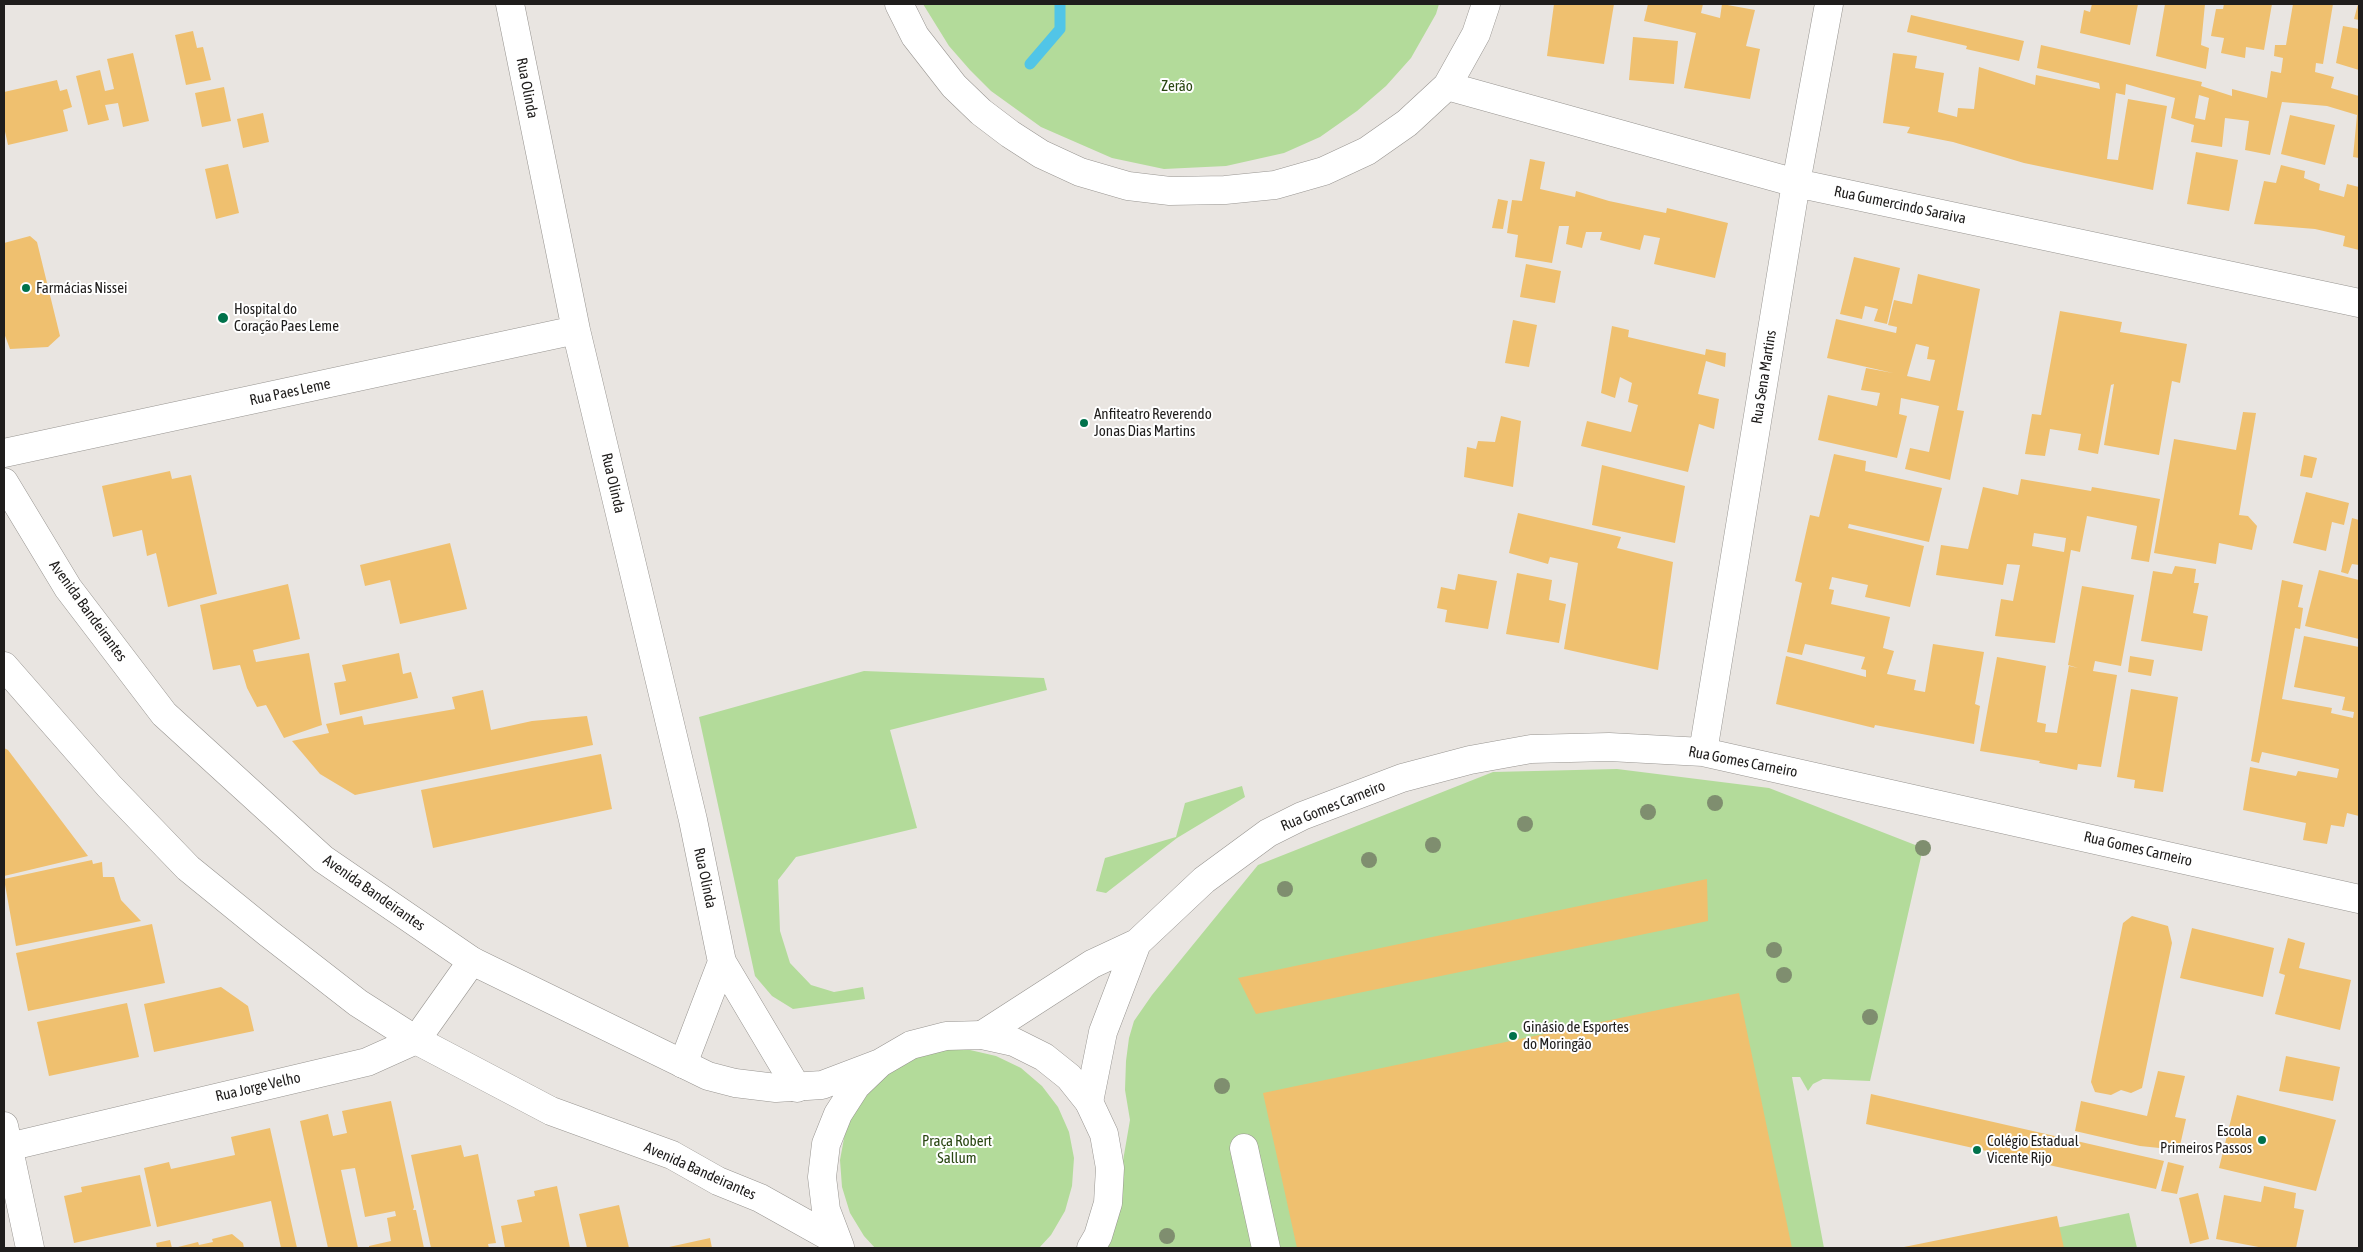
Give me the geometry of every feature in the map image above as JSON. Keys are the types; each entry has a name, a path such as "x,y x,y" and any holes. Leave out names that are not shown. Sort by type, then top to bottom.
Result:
{"street":[{"name":"Rua Olinda","path":"510,4 576,330 693,820 722,962 797,1088"},
{"path":"899,4 915,36 934,62 954,86 981,112 1042,154 1080,172 1128,186 1170,191 1225,190 1274,184 1324,171 1367,151 1407,123 1446,86 1476,34 1486,4"},
{"name":"Rua Sena Martins","path":"1703,752 1796,183 1829,4"},
{"name":"Rua Gumercindo Saraiva","path":"1446,86 1796,183 2359,303"},
{"name":"Rua Paes Leme","path":"4,453 576,330"},
{"name":"Avenida Bandeirantes","path":"4,482 68,588 164,714 323,859 472,961 708,1076 735,1084 754,1087 797,1088 822,1085 880,1063"},
{"name":"Avenida Bandeirantes","path":"4,666 108,786 188,868 268,934 358,1003 416,1040 551,1111 672,1155 718,1181 760,1198 839,1245"},
{"name":"Rua Gomes Carneiro","path":"982,1035 1092,964 1137,943 1204,880 1268,833 1341,800 1402,778 1470,760 1531,749 1609,747 1703,752 2359,899"},
{"name":"Rua Gomes Carneiro","path":"1089,1102 1103,1032 1137,943"},
{"path":"416,1040 472,961"},
{"path":"683,1064 722,962"},
{"path":"839,1245 826,1210 822,1176 826,1144 838,1114 852,1092 880,1063 911,1045 946,1036 982,1035 1014,1042 1044,1057 1069,1077 1089,1102 1104,1134 1110,1168 1108,1203 1098,1236 1091,1248"},
{"name":"Rua Jorge Velho","path":"5,1140 367,1062 416,1040"},
{"path":"5,1140 30,1248"},
{"path":"1244,1148 1266,1248"}],"green space":[{"name":"Zerão","path":"923,4 1439,4 1436,14 1411,58 1386,86 1357,111 1320,137 1284,153 1226,166 1164,169 1112,158 1041,127 991,91 970,70 949,46"},
{"path":"864,671 1044,678 1047,690 890,730 917,828 796,857 778,880 780,931 790,963 811,985 834,992 863,987 865,999 793,1009 772,996 755,976 699,717"},
{"name":"Ginásio de Esportes do Moringão","path":"1617,769 1769,788 1923,848 1870,1081 1823,1079 1813,1084 1808,1091 1800,1077 1792,1077 1824,1248 1108,1248 1130,1120 1125,1090 1126,1061 1129,1038 1134,1021 1152,995 1258,865 1493,772"},
{"path":"1242,786 1245,797 1177,838 1106,893 1096,891 1105,858 1176,837 1185,803"},
{"name":"Praça Robert Sallum","path":"943,1050 970,1050 996,1056 1021,1068 1042,1086 1058,1107 1069,1132 1074,1158 1072,1186 1065,1211 1051,1235 1039,1248 875,1248 864,1236 850,1213 842,1187 840,1160 845,1133 855,1109 872,1087 892,1069 916,1057"},
{"path":"2129,1213 2137,1248 2061,1248 2056,1228"}],"building":[{"path":"1554,4 1614,4 1604,64 1547,56"},
{"path":"1648,4 1703,4 1701,13 1720,18 1722,4 1755,10 1746,46 1760,49 1750,99 1684,88 1696,33 1644,21"},
{"path":"2092,4 2138,4 2130,45 2080,33 2084,10 2090,12"},
{"path":"2165,4 2205,4 2201,45 2209,48 2206,69 2156,56"},
{"path":"2224,4 2272,4 2264,50 2246,47 2245,58 2221,53 2224,38 2211,36 2216,9 2223,9"},
{"path":"2293,4 2333,4 2323,64 2316,63 2315,72 2334,77 2331,88 2359,96 2359,158 2353,157 2357,115 2327,106 2282,102 2270,155 2245,150 2249,121 2225,118 2222,147 2191,142 2194,125 2171,118 2175,98 2126,84 2125,95 2116,93 2107,159 2118,160 2128,99 2167,106 2153,190 2024,163 1953,142 1907,133 1910,127 1883,123 1893,53 1917,56 1915,68 1944,73 1938,112 1957,117 1958,108 1974,109 1979,67 2035,85 2036,75 2100,89 2099,83 2037,68 2041,45 2202,82 2201,86 2232,96 2232,89 2267,98 2271,71 2281,73 2283,58 2274,56 2275,45 2286,45","holes":["2199,95 2209,98 2205,120 2195,118"]},
{"path":"2359,4 2359,20 2354,19"},
{"path":"1911,15 2024,41 2019,61 1966,49 1967,46 1907,32"},
{"path":"2343,26 2359,29 2359,70 2336,63"},
{"path":"193,31 197,48 203,47 211,80 186,85 175,35"},
{"path":"1633,37 1678,41 1674,84 1629,80"},
{"path":"133,53 149,121 123,127 118,103 105,105 109,120 88,125 76,76 100,70 105,91 114,89 107,59"},
{"path":"57,80 60,91 67,89 72,107 63,110 68,131 8,145 4,127 4,92"},
{"path":"224,87 231,121 202,127 195,93"},
{"path":"263,113 269,142 243,148 237,119"},
{"path":"2290,115 2335,125 2325,165 2281,154"},
{"path":"2196,152 2238,160 2229,211 2187,204"},
{"path":"1530,159 1545,162 1540,189 1575,197 1576,191 1609,201 1666,213 1667,208 1728,223 1715,278 1654,264 1660,238 1644,235 1640,250 1600,240 1602,232 1586,232 1582,248 1566,244 1569,226 1559,226 1552,263 1515,257 1518,235 1507,233 1512,200 1522,201"},
{"path":"228,164 239,213 216,219 205,169"},
{"path":"2281,165 2305,171 2304,178 2320,184 2319,190 2344,197 2347,184 2359,187 2359,250 2343,246 2345,236 2315,229 2254,224 2264,181 2276,183"},
{"path":"1498,199 1508,201 1503,229 1492,228"},
{"name":"Farmácias Nissei","path":"30,236 37,242 60,336 48,347 10,349 4,333 4,243"},
{"path":"1854,257 1900,268 1887,324 1874,321 1878,309 1865,306 1862,319 1840,314"},
{"path":"1526,264 1561,271 1555,303 1520,297"},
{"path":"1918,274 1980,289 1957,410 1964,411 1950,480 1905,469 1910,448 1929,452 1939,406 1901,398 1899,414 1907,416 1897,458 1818,440 1828,395 1877,406 1880,393 1861,390 1866,368 1893,373 1827,358 1836,319 1896,333 1897,327 1888,325 1894,300 1912,304","holes":["1916,344 1929,347 1927,359 1935,360 1930,381 1907,376"]},
{"path":"2060,311 2122,322 2120,332 2187,344 2180,383 2172,381 2159,455 2104,445 2114,384 2111,385 2098,454 2078,450 2081,434 2050,429 2045,456 2025,454 2032,414 2041,415"},
{"path":"1513,320 1537,325 1529,367 1505,363"},
{"path":"1612,326 1629,330 1628,337 1705,355 1706,349 1726,353 1725,367 1706,361 1698,394 1719,399 1714,429 1699,424 1688,472 1581,446 1587,421 1631,432 1638,405 1628,402 1632,383 1620,377 1615,398 1601,393"},
{"path":"2243,412 2256,413 2239,515 2248,516 2257,526 2252,550 2219,543 2216,564 2154,553 2174,439 2236,450"},
{"path":"1501,416 1521,421 1513,487 1464,477 1467,447 1476,449 1478,441 1495,442"},
{"path":"1834,454 1866,461 1865,471 1942,488 1929,542 1849,524 1848,528 1924,546 1910,607 1865,597 1868,585 1832,577 1829,589 1834,590 1831,604 1890,617 1883,648 1894,651 1887,674 1916,680 1914,690 1925,692 1933,644 1984,652 1975,704 1980,706 1974,744 1875,725 1874,728 1776,704 1786,656 1866,677 1866,670 1861,669 1865,657 1805,644 1802,655 1787,652 1802,583 1795,581 1810,515 1819,517"},
{"path":"2304,455 2317,458 2312,478 2300,476"},
{"path":"1602,465 1685,486 1675,543 1592,525"},
{"path":"170,471 172,479 191,475 217,594 168,607 156,553 147,556 142,530 113,537 102,486"},
{"path":"2021,479 2091,491 2092,487 2160,499 2149,562 2131,559 2137,526 2087,516 2080,552 2071,550 2055,643 1995,636 2001,599 2013,601 2020,565 2007,564 2003,585 1936,575 1941,545 1968,549 1983,487 2018,495","holes":["2034,533 2066,538 2064,552 2032,546"]},
{"path":"2306,492 2349,503 2344,525 2332,522 2326,551 2293,543"},
{"path":"1518,513 1621,537 1617,548 1673,562 1658,670 1564,649 1578,563 1550,557 1548,564 1509,553"},
{"path":"2352,518 2359,520 2359,565 2352,564 2348,574 2341,572"},
{"path":"450,543 467,609 400,624 390,580 365,586 360,565"},
{"path":"2175,566 2196,569 2194,583 2199,583 2193,613 2208,616 2202,651 2141,641 2153,571 2172,574"},
{"path":"2319,570 2359,580 2359,639 2305,626"},
{"path":"1517,573 1552,580 1549,600 1566,604 1559,643 1506,634"},
{"path":"1458,574 1497,581 1488,629 1445,622 1447,610 1437,608 1441,587 1455,590"},
{"path":"2282,580 2303,585 2298,607 2303,608 2300,629 2295,628 2282,699 2332,708 2331,713 2353,718 2354,712 2342,710 2345,697 2294,687 2304,636 2359,647 2359,816 2347,813 2344,827 2331,825 2327,844 2303,840 2306,823 2243,810 2250,767 2296,776 2298,771 2337,778 2339,769 2262,752 2259,763 2251,761"},
{"path":"288,584 300,639 253,650 256,662 309,653 322,725 284,738 266,705 257,707 247,688 240,665 213,670 200,605"},
{"path":"2082,586 2134,595 2121,666 2095,661 2093,671 2117,675 2101,767 2078,764 2077,770 2039,763 2040,761 1980,751 1997,657 2046,666 2037,722 2046,724 2045,732 2057,733 2069,666 2078,668 2068,665"},
{"path":"399,653 403,674 411,672 418,698 340,715 334,683 346,681 342,665"},
{"path":"2130,656 2154,660 2151,676 2128,672"},
{"path":"2131,689 2178,697 2163,792 2134,788 2135,780 2117,777"},
{"path":"483,690 491,730 532,721 587,716 593,745 355,795 320,774 292,741 329,733 326,724 362,716 364,725 455,709 452,697"},
{"path":"4,748 8,750 88,856 4,876"},
{"path":"601,754 612,809 433,848 421,790"},
{"path":"92,860 93,864 102,862 103,877 114,877 121,900 141,921 16,946 4,879"},
{"path":"1707,879 1708,921 1256,1014 1238,978"},
{"path":"2132,916 2168,926 2172,943 2142,1088 2131,1093 2121,1090 2111,1095 2095,1092 2091,1082 2123,923"},
{"path":"152,924 165,983 28,1011 16,953"},
{"path":"2192,928 2274,948 2263,997 2180,978"},
{"path":"2288,938 2305,943 2299,968 2351,980 2340,1030 2275,1014 2285,975 2279,973"},
{"path":"221,987 248,1006 254,1031 154,1052 144,1004"},
{"path":"1739,993 1792,1248 1297,1248 1263,1093"},
{"path":"127,1003 139,1057 49,1076 37,1022"},
{"path":"2286,1056 2340,1067 2333,1101 2279,1091"},
{"path":"2158,1071 2185,1076 2175,1117 2186,1119 2179,1150 2140,1146 2075,1131 2081,1101 2147,1116"},
{"path":"1871,1094 2164,1161 2156,1189 1866,1124"},
{"name":"Escola Primeiros Passos","path":"2237,1095 2336,1120 2316,1191 2219,1168"},
{"path":"391,1101 414,1207 413,1210 416,1210 424,1248 369,1248 369,1246 391,1241 387,1218 396,1216 395,1211 365,1217 355,1168 341,1170 358,1248 328,1248 300,1121 328,1114 333,1136 347,1133 342,1111"},
{"path":"270,1128 297,1248 281,1248 271,1201 157,1227 144,1168 169,1162 171,1169 235,1155 231,1137"},
{"path":"461,1145 464,1157 478,1154 496,1243 488,1244 489,1248 431,1248 411,1155"},
{"path":"2168,1162 2184,1166 2177,1194 2161,1191"},
{"path":"140,1175 151,1226 74,1243 64,1196 82,1192 81,1187"},
{"path":"557,1186 570,1248 505,1248 501,1226 522,1222 517,1200 535,1196 534,1191"},
{"path":"2264,1186 2296,1193 2294,1208 2304,1210 2296,1248 2264,1248 2216,1239 2224,1195 2261,1202"},
{"path":"2198,1193 2209,1239 2190,1244 2179,1198"},
{"path":"619,1205 629,1248 587,1248 579,1214"},
{"path":"2057,1216 2064,1248 1904,1248 1904,1247"},
{"path":"232,1234 243,1243 244,1248 174,1248 198,1242 199,1245 213,1242 212,1239"},
{"path":"710,1238 712,1248 669,1247"},
{"path":"170,1240 172,1248 157,1248 156,1243"}],"waterway":[{"path":"1030,64 1060,29 1060,4"}],"place":[{"name":"Farmácias Nissei","path":"26,288"},
{"name":"Hospital do Coração Paes Leme","path":"223,318"},
{"name":"Anfiteatro Reverendo Jonas Dias Martins","path":"1084,423"},
{"name":"Ginásio de Esportes do Moringão","path":"1513,1036"},
{"name":"Escola Primeiros Passos","path":"2262,1140"},
{"name":"Colégio Estadual Vicente Rijo","path":"1977,1150"}]}
